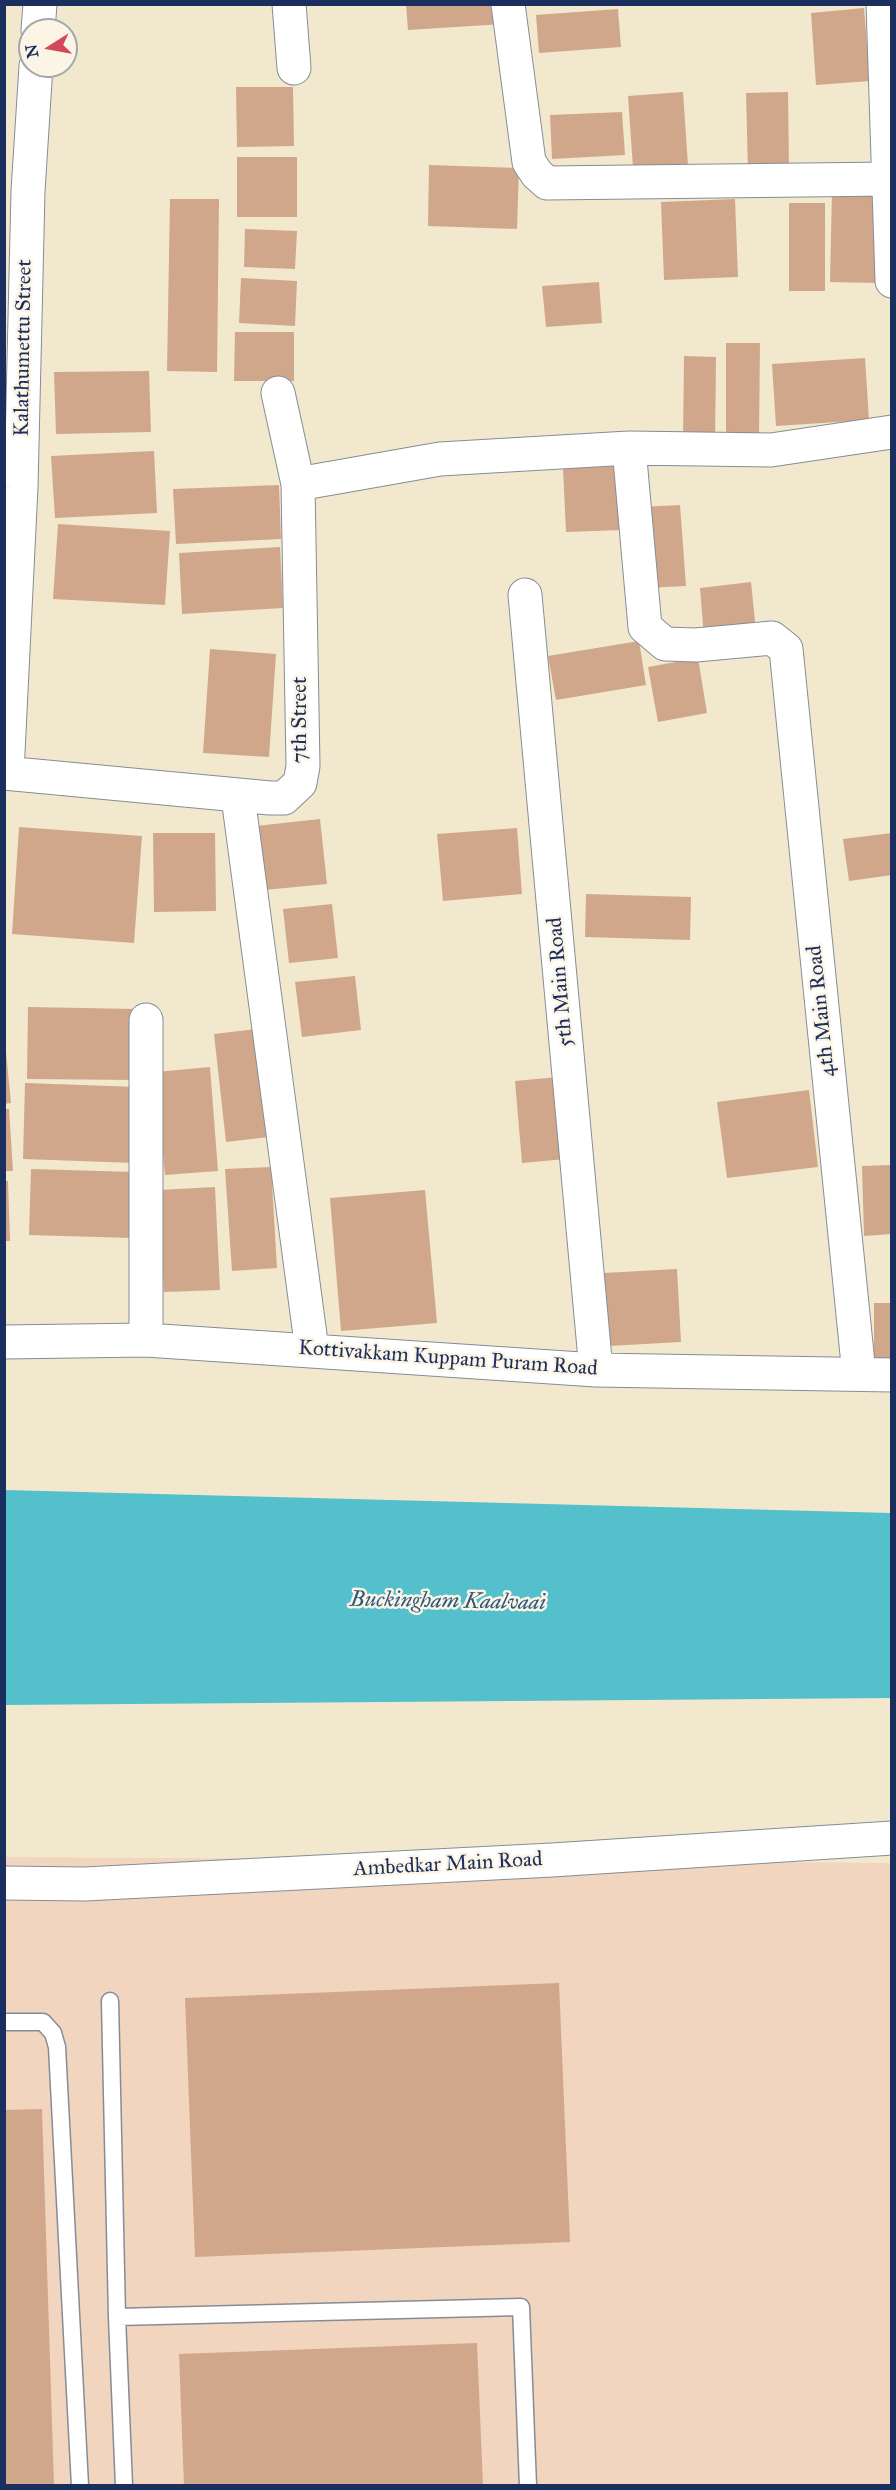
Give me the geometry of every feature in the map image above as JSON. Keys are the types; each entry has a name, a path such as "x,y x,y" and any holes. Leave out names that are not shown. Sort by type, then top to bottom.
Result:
{"street":[{"path":"289,4 294,68"},
{"path":"508,4 529,162 547,183 890,179"},
{"path":"883,4 890,179 891,280"},
{"name":"Kalathumettu Street","path":"6,773 13,486 16,189 34,78"},
{"name":"7th Street","path":"6,773 238,797 284,798 300,783 303,766 298,484 278,393"},
{"path":"298,484 440,459 629,448 771,450 891,432"},
{"name":"4th Main Road","path":"629,448 645,627 665,644 696,645 772,638 786,649 859,1374"},
{"name":"5th Main Road","path":"525,595 596,1370"},
{"path":"238,797 312,1350"},
{"path":"146,1020 146,1340"},
{"name":"Kottivakkam Kuppam Puram Road","path":"4,1342 146,1340 596,1370 891,1375"},
{"name":"Ambedkar Main Road","path":"4,1883 85,1884 552,1860 891,1838"}],"lane":[{"path":"110,2001 117,2317 124,2486"},
{"path":"4,2022 43,2022 53,2033 57,2047 80,2486"},
{"path":"117,2317 521,2307 528,2486"}],"shaded area":[{"path":"5,1857 891,1863 891,2485 5,2486"}],"water":[{"name":"Buckingham Kaalvaai","path":"5,1490 891,1513 891,1698 5,1705"}],"building":[{"path":"406,4 502,4 503,24 408,30"},
{"path":"864,8 870,81 816,85 811,13"},
{"path":"618,9 621,47 539,53 536,15"},
{"path":"236,87 293,87 294,146 237,147"},
{"path":"683,92 688,165 633,168 628,96"},
{"path":"788,92 789,171 748,172 746,93"},
{"path":"622,112 625,155 552,159 550,115"},
{"path":"237,157 297,157 297,217 237,217"},
{"path":"429,165 519,168 517,229 428,226"},
{"path":"832,190 878,191 875,283 830,282"},
{"path":"170,199 219,199 217,372 167,371"},
{"path":"735,199 738,277 664,280 661,202"},
{"path":"789,203 825,203 825,291 789,291"},
{"path":"245,229 297,231 295,269 244,267"},
{"path":"241,278 297,281 295,326 239,323"},
{"path":"599,282 602,323 546,327 542,286"},
{"path":"235,332 294,332 294,381 234,381"},
{"path":"726,343 760,343 759,435 726,435"},
{"path":"684,356 716,357 715,442 683,441"},
{"path":"865,358 869,420 776,426 772,364"},
{"path":"149,371 151,432 56,434 54,372"},
{"path":"154,451 157,513 55,518 51,456"},
{"path":"618,466 621,530 566,532 563,468"},
{"path":"279,485 281,539 176,544 173,489"},
{"path":"680,505 686,586 645,588 641,507"},
{"path":"58,524 170,531 165,605 53,599"},
{"path":"280,547 283,608 182,614 179,553"},
{"path":"751,582 756,631 704,637 700,588"},
{"path":"639,641 646,685 556,700 548,656"},
{"path":"210,649 276,654 269,757 203,753"},
{"path":"698,658 707,713 658,722 648,667"},
{"path":"320,819 327,884 264,890 256,826"},
{"path":"19,827 142,836 134,943 12,934"},
{"path":"517,828 522,894 443,901 437,834"},
{"path":"153,833 215,833 216,911 154,912"},
{"path":"892,833 892,875 849,881 843,839"},
{"path":"586,894 691,897 690,940 585,937"},
{"path":"332,904 338,958 289,963 283,909"},
{"path":"355,976 361,1030 302,1037 295,982"},
{"path":"28,1007 136,1009 135,1080 27,1079"},
{"path":"265,1028 277,1136 226,1142 214,1034"},
{"path":"4,1032 11,1103 4,1104"},
{"path":"210,1067 218,1171 165,1175 156,1072"},
{"path":"558,1077 566,1159 522,1163 515,1081"},
{"path":"25,1083 138,1087 136,1163 23,1159"},
{"path":"809,1090 818,1167 727,1178 717,1102"},
{"path":"4,1109 9,1109 13,1171 4,1171"},
{"path":"892,1165 892,1234 864,1236 862,1166"},
{"path":"271,1167 277,1268 232,1271 225,1169"},
{"path":"31,1169 134,1172 132,1238 29,1235"},
{"path":"4,1181 8,1181 10,1241 4,1241"},
{"path":"215,1187 220,1290 164,1292 159,1190"},
{"path":"425,1190 437,1323 341,1331 330,1198"},
{"path":"677,1269 681,1342 608,1346 604,1273"},
{"path":"874,1303 892,1303 892,1361 874,1361"},
{"path":"559,1983 570,2242 195,2257 185,1998"},
{"path":"42,2109 54,2486 4,2486 4,2110"},
{"path":"477,2343 483,2486 184,2486 179,2354"}]}
